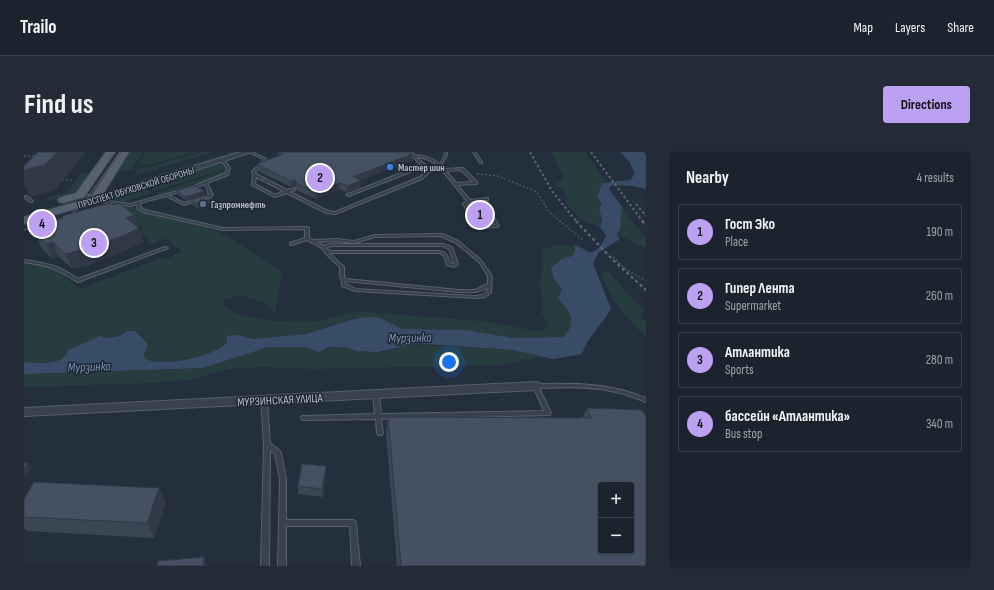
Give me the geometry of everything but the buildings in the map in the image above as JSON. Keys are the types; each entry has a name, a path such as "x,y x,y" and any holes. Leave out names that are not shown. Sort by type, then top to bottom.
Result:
{"main road":[{"path":"80,195 111,152"},
{"path":"94,200 125,152"},
{"name":"ПРОСПЕКТ ОБУХОВСКОЙ ОБОРОНЫ","path":"24,211 80,195"},
{"name":"ПРОСПЕКТ ОБУХОВСКОЙ ОБОРОНЫ","path":"24,221 94,200"}],"street":[{"name":"ПРОСПЕКТ ОБУХОВСКОЙ ОБОРОНЫ","path":"80,195 119,183 223,156 249,152"},
{"name":"ПРОСПЕКТ ОБУХОВСКОЙ ОБОРОНЫ","path":"94,200 223,156"},
{"path":"80,195 94,200"},
{"name":"МУРЗИНСКАЯ УЛИЦА","path":"24,412 536,386"}],"lane":[{"path":"249,152 265,159 264,166 253,171 255,175 253,184 274,196 294,189"},
{"path":"255,175 326,212 335,213 421,178 429,171 410,152"},
{"path":"425,156 431,152"},
{"path":"440,166 446,152"},
{"path":"474,152 481,162"},
{"path":"94,200 125,204 138,203 167,196 206,183 229,172 230,168 223,156"},
{"path":"415,156 425,156 432,159 444,170 469,201"},
{"path":"348,195 424,165"},
{"path":"444,170 462,169 476,183 456,184"},
{"path":"167,196 184,204 211,195 206,183"},
{"path":"26,197 31,201"},
{"path":"481,200 497,226 479,227 465,204 469,201 481,200 487,200"},
{"path":"138,203 139,208 144,211 223,229 307,228 307,239"},
{"path":"314,242 337,240 354,242 375,236 442,235 457,242 480,262 490,276 489,293 476,297 355,290 344,285 342,267 324,248"},
{"path":"291,244 307,239 331,252 440,252 446,256 448,264 454,266 456,264 450,248 443,244 330,244 324,248"},
{"path":"24,261 49,264 60,269 78,281 166,248"},
{"path":"352,254 367,252"},
{"path":"342,277 352,282 458,291 476,291 490,285"},
{"path":"304,418 548,413 536,386 600,386 620,390 646,400"},
{"path":"376,395 380,433"},
{"path":"264,401 267,444 265,566"},
{"path":"267,444 278,453 283,479 282,566"},
{"path":"282,523 353,523 356,566"}],"path":[{"path":"24,156 37,157"},
{"path":"474,174 498,176 537,192 549,212 583,240"},
{"path":"62,180 74,180"},
{"path":"613,257 627,270 646,281"}],"green space":[{"path":"130,152 143,152 132,170 117,170"},
{"path":"146,152 196,152 148,165 139,164"},
{"path":"201,152 214,152 136,175 135,174 137,170"},
{"path":"232,152 238,152 143,181 141,180"},
{"path":"551,152 585,152 606,181 602,183 597,197 602,202 600,227 580,219 565,202 567,195 555,184 562,181 563,175"},
{"path":"219,164 226,169 155,191 148,186"},
{"path":"226,170 216,178 160,195 156,193"},
{"path":"82,173 91,173 76,191 49,201 46,198 67,192"},
{"path":"144,187 152,193 123,202 113,198"},
{"path":"120,205 133,206 148,214 220,232 282,271 275,313 265,303 240,295 223,300 223,305 231,311 273,321 318,321 349,313 364,312 481,321 542,331 549,326 542,313 543,302 539,285 544,263 542,255 543,250 553,246 575,245 575,251 572,256 563,258 554,279 562,289 558,298 571,317 570,327 568,332 563,337 513,338 467,330 402,329 381,318 354,319 306,334 253,339 239,335 225,338 227,343 211,353 175,361 164,362 145,359 144,354 123,335 105,338 67,354 58,360 41,363 24,362 24,263 48,268 66,278 80,289 163,257 166,259 182,252 165,238 153,244 137,231 143,228 125,215"},
{"path":"622,207 646,238 646,247 640,246 617,234 620,230"},
{"path":"608,271 643,310 641,318 646,321 646,336 625,315 613,299 601,272"},
{"path":"409,344 513,350 542,357 500,365 312,369 263,367 229,369 189,380 150,383 24,387 24,374 203,368 268,347 304,347 322,351 333,347 345,346 360,352 380,352 393,350"}],"water":[{"name":"Мурзинка","path":"620,152 646,152 646,189 633,186 612,185 609,189 622,207 620,230 617,234 620,239 599,252 593,263 611,309 587,342 582,354 553,359 513,350 425,344 409,344 403,347 377,352 356,351 347,347 329,347 319,352 304,347 268,347 203,368 24,374 24,362 43,363 56,361 62,359 68,350 100,336 105,338 120,336 127,331 135,331 148,344 144,354 145,359 164,362 188,359 211,353 227,343 226,336 239,335 253,339 306,334 354,319 368,317 381,318 402,329 467,330 513,338 563,337 568,332 570,327 571,317 558,298 562,289 554,279 551,268 563,258 572,256 575,251 575,245 592,252 602,244 606,235 600,227 602,220 599,208 602,204 597,197 602,183 630,180 635,174 629,161"}],"tram line":[{"path":"24,230 65,217 80,208 120,152"}],"railway":[{"path":"530,152 552,191 577,222"},
{"path":"591,152 643,222"},
{"path":"636,204 646,216"},
{"path":"576,221 613,260 646,290"},
{"path":"642,221 646,226"}],"place":[{"name":"Мастер шин","path":"390,167"},
{"name":"Гипер Лента","path":"320,178"},
{"name":"Газпромнефть","path":"203,204"},
{"name":"Гост Эко","path":"480,215"},
{"name":"бассейн «Атлантика»","path":"42,224"},
{"name":"Атлантика","path":"94,243"}]}
